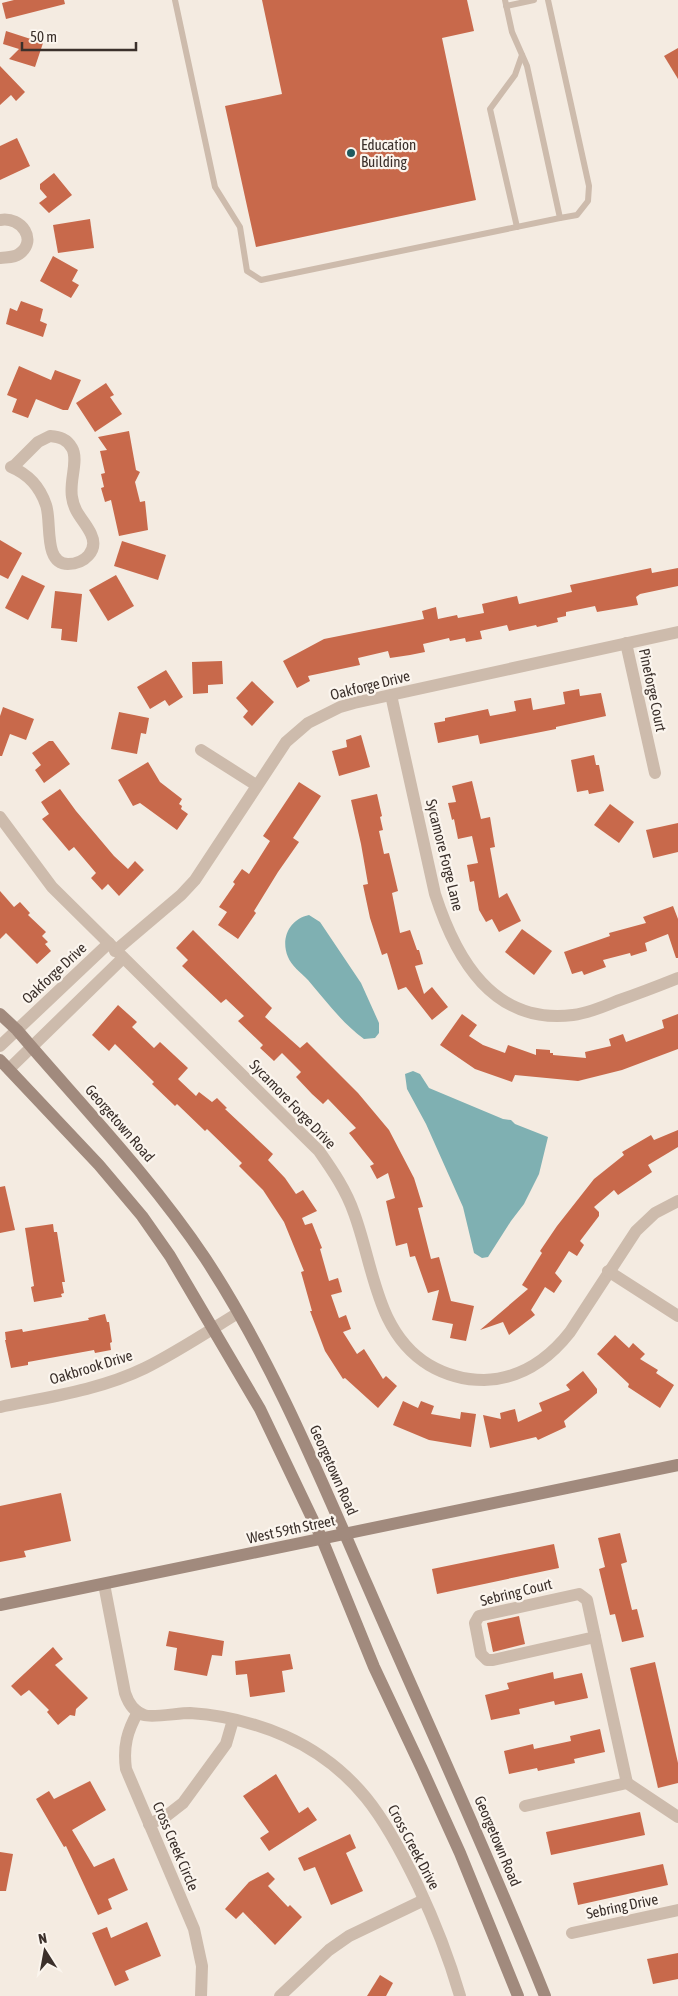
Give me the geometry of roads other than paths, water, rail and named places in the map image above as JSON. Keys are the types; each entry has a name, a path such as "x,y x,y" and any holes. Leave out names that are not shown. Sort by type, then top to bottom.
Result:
{"main road":[{"name":"Georgetown Road","path":"0,1014 17,1030 152,1186 205,1259 238,1314 280,1390 345,1533 481,1842 545,1996"},
{"path":"4,1065 99,1164 142,1216 170,1256 260,1409 322,1539 374,1667 456,1845 518,1996"},
{"name":"West 59th Street","path":"0,1605 678,1465"}],"street":[{"path":"0,220 6,219 18,222 24,228 27,239 20,254 0,258"},
{"path":"50,436 59,437 69,443 75,456 71,480 72,500 79,516 92,534 93,540 90,553 84,560 65,564 56,560 50,548 49,516 42,495 27,477 5,465 15,465 38,442 50,436"},
{"name":"Oakforge Drive","path":"0,1046 181,895 195,880 281,748 308,723 340,706 678,632"},
{"name":"Pineforge Court","path":"626,643 655,772"},
{"name":"Sycamore Forge Lane","path":"390,695 435,894 444,919 464,960 481,984 497,998 523,1011 551,1016 572,1016 678,978"},
{"path":"201,750 256,785"},
{"name":"Sycamore Forge Drive","path":"0,817 46,880 319,1151 338,1180 354,1212 382,1305 390,1324 406,1347 422,1360 440,1371 474,1380 502,1378 522,1372 540,1362 561,1343 608,1271"},
{"path":"4,1065 32,1047 116,951"},
{"path":"678,1202 655,1213 640,1226 608,1271 678,1316"},
{"name":"Oakbrook Drive","path":"0,1407 64,1394 126,1376 164,1358 238,1314"},
{"path":"104,1584 125,1693 130,1704 138,1712"},
{"name":"Sebring Court","path":"595,1637 489,1660 481,1654 475,1623 479,1616 579,1594 587,1600 627,1783"},
{"name":"Cross Creek Drive","path":"138,1712 152,1716 190,1713 266,1728 304,1746 354,1784 376,1810 392,1834 441,1938 460,1996"},
{"name":"Cross Creek Circle","path":"138,1712 126,1737 124,1756 128,1776 196,1937 202,1966 201,1996"},
{"path":"149,1824 166,1817 183,1803 226,1744 232,1720"},
{"path":"525,1806 627,1783 678,1817"},
{"path":"280,1996 329,1950 349,1936 424,1900"},
{"name":"Sebring Drive","path":"572,1933 678,1910"}],"lane":[{"path":"175,0 215,187 240,227 248,271 261,280 577,215 588,201 589,186 548,0"},
{"path":"534,0 506,3 512,32 527,66 560,218"},
{"path":"517,227 490,109 516,74 522,55"}],"water":[{"path":"309,915 320,922 361,983 379,1023 379,1033 375,1038 364,1039 348,1026 289,960 285,943 288,930 302,917"},
{"path":"413,1071 420,1074 429,1088 503,1119 511,1120 515,1124 548,1137 539,1174 524,1204 488,1257 482,1258 474,1253 463,1207 426,1124 407,1089 405,1074"}],"place":[{"name":"Education Building","path":"351,153"}]}
